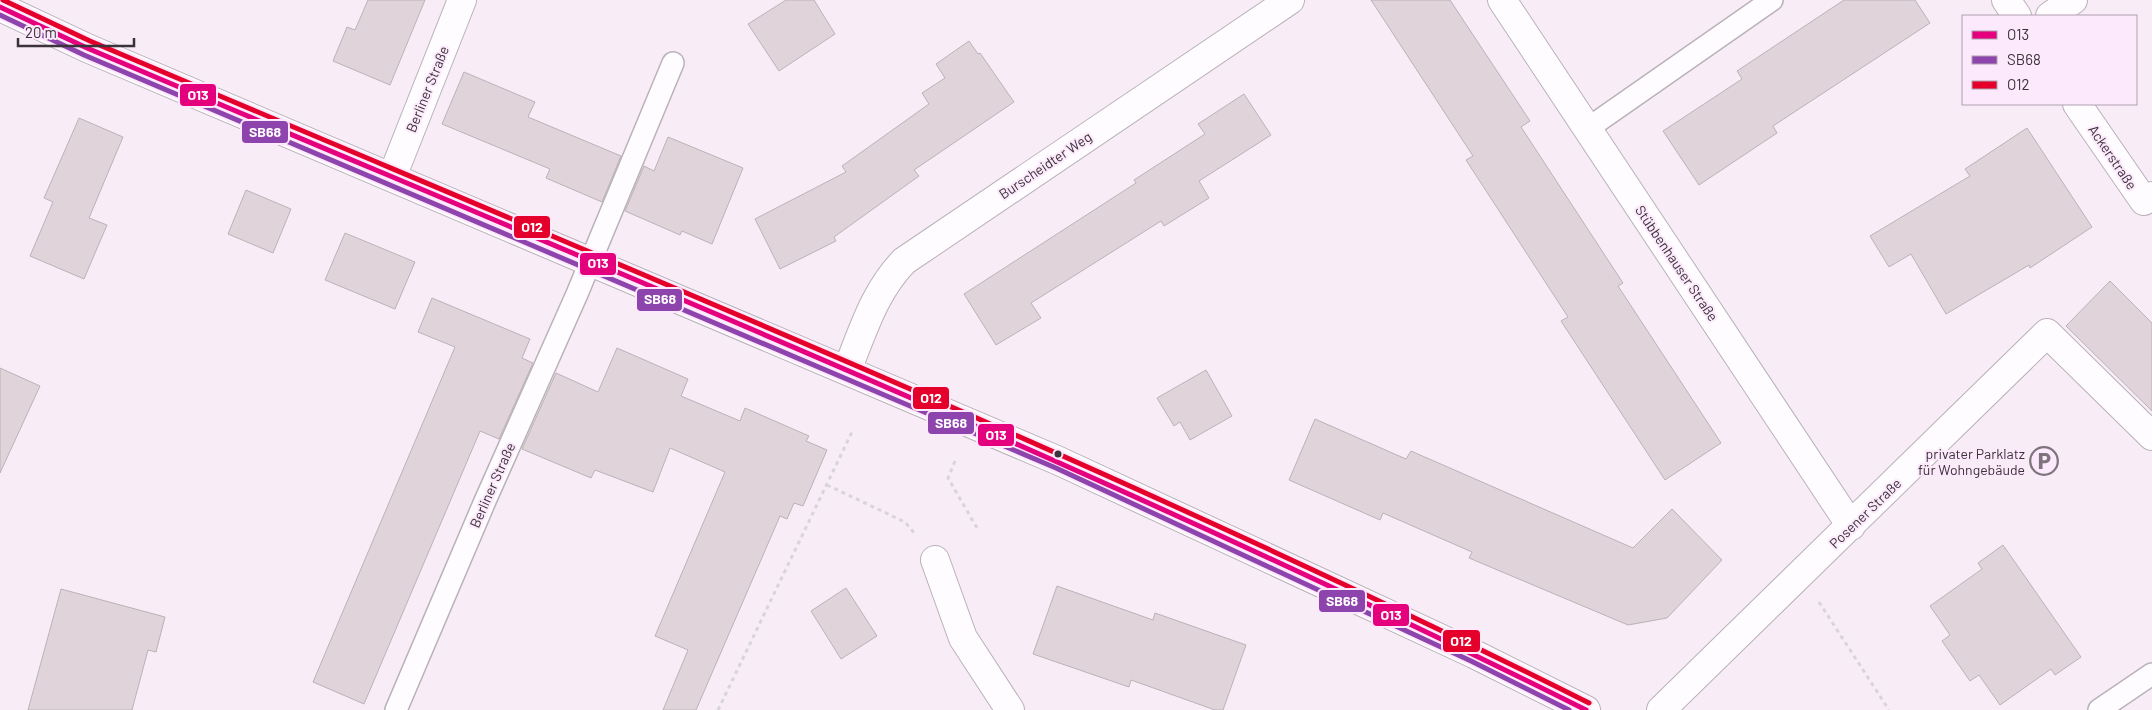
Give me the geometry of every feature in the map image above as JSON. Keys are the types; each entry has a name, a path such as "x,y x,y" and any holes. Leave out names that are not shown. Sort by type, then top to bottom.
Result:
{"street":[{"name":"Berliner Straße","path":"392,177 462,0"},
{"name":"Burscheidter Weg","path":"847,370 888,277 904,261 1290,0"},
{"name":"Stübbenhauser Straße","path":"1502,0 1851,526"},
{"path":"2006,0 2016,15"},
{"path":"2051,15 2073,0"},
{"path":"0,7 78,44 1059,461 1474,654 1586,710"},
{"name":"Ackerstraße","path":"2078,105 2144,202 2152,196"},
{"name":"Posener Straße","path":"1661,710 2048,332 2152,436"},
{"path":"935,560 963,638 1010,710"}],"lane":[{"path":"1587,129 1772,0"},
{"name":"Berliner Straße","path":"396,710 590,261 673,63"},
{"path":"2098,710 2152,674"}],"path":[{"path":"718,710 852,432"},
{"path":"955,461 948,478 978,528"},
{"path":"827,485 905,522 935,560"},
{"path":"1801,574 1890,710"}],"building":[{"path":"368,0 425,0 390,85 333,61 347,27 355,30"},
{"path":"786,0 814,0 835,34 779,71 748,24"},
{"path":"1371,0 1450,0 1530,121 1521,127 1623,283 1618,286 1721,443 1665,480 1561,321 1568,317 1466,160 1473,156"},
{"path":"1844,0 1915,0 1930,23 1773,126 1777,133 1699,185 1663,131 1742,79 1737,71"},
{"path":"969,41 978,54 980,53 1014,102 914,170 919,176 834,237 836,241 780,269 755,219 846,172 842,166 929,104 922,93 945,78 936,64"},
{"path":"464,72 535,102 528,117 621,156 602,202 546,178 550,169 442,124"},
{"path":"1244,94 1271,135 1199,181 1209,198 1164,226 1161,221 1031,303 1041,318 996,345 964,294 1136,183 1134,180 1205,134 1198,124"},
{"path":"79,118 123,137 89,218 107,225 84,279 30,256 53,202 44,198"},
{"path":"2027,128 2092,227 2030,268 2029,265 1946,314 1911,254 1889,267 1870,236 1970,176 1965,169"},
{"path":"668,137 743,168 712,244 682,231 680,235 625,211 644,166 654,171"},
{"path":"246,190 291,209 273,253 228,234"},
{"path":"345,233 415,262 395,309 325,280"},
{"path":"2110,281 2152,323 2152,411 2066,326"},
{"path":"432,298 530,339 522,358 533,363 499,439 480,431 364,704 313,682 455,347 418,332"},
{"path":"617,348 688,379 681,396 740,421 745,408 809,436 806,441 827,450 803,506 794,503 787,519 780,516 696,710 663,710 688,650 655,636 725,472 670,448 653,492 595,470 591,478 522,449 556,373 598,392"},
{"path":"0,368 40,386 0,473"},
{"path":"1206,370 1232,416 1190,440 1180,422 1174,426 1157,398"},
{"path":"1315,419 1406,459 1411,451 1633,548 1672,509 1722,560 1667,618 1628,625 1469,558 1472,552 1383,513 1380,520 1289,480"},
{"path":"2003,545 2081,657 2055,675 2051,669 2000,705 1979,675 1970,681 1942,641 1950,635 1930,606 1982,569 1978,563"},
{"path":"1057,586 1153,620 1155,613 1246,645 1223,710 1215,710 1131,680 1129,687 1033,654"},
{"path":"846,588 877,636 841,659 811,611"},
{"path":"61,589 165,617 156,652 148,650 132,710 28,710"}],"transit line":[{"name":"O12","path":"3,0 90,41 657,280 1033,443 1405,613 1589,703"},
{"name":"O13","path":"0,7 87,48 653,287 1029,450 1402,620 1586,710"},
{"name":"SB68","path":"0,15 84,55 1056,468 1471,661 1569,710"}],"place":[{"name":"privater Parklatz für Wohngebäude","path":"2044,461"}]}
